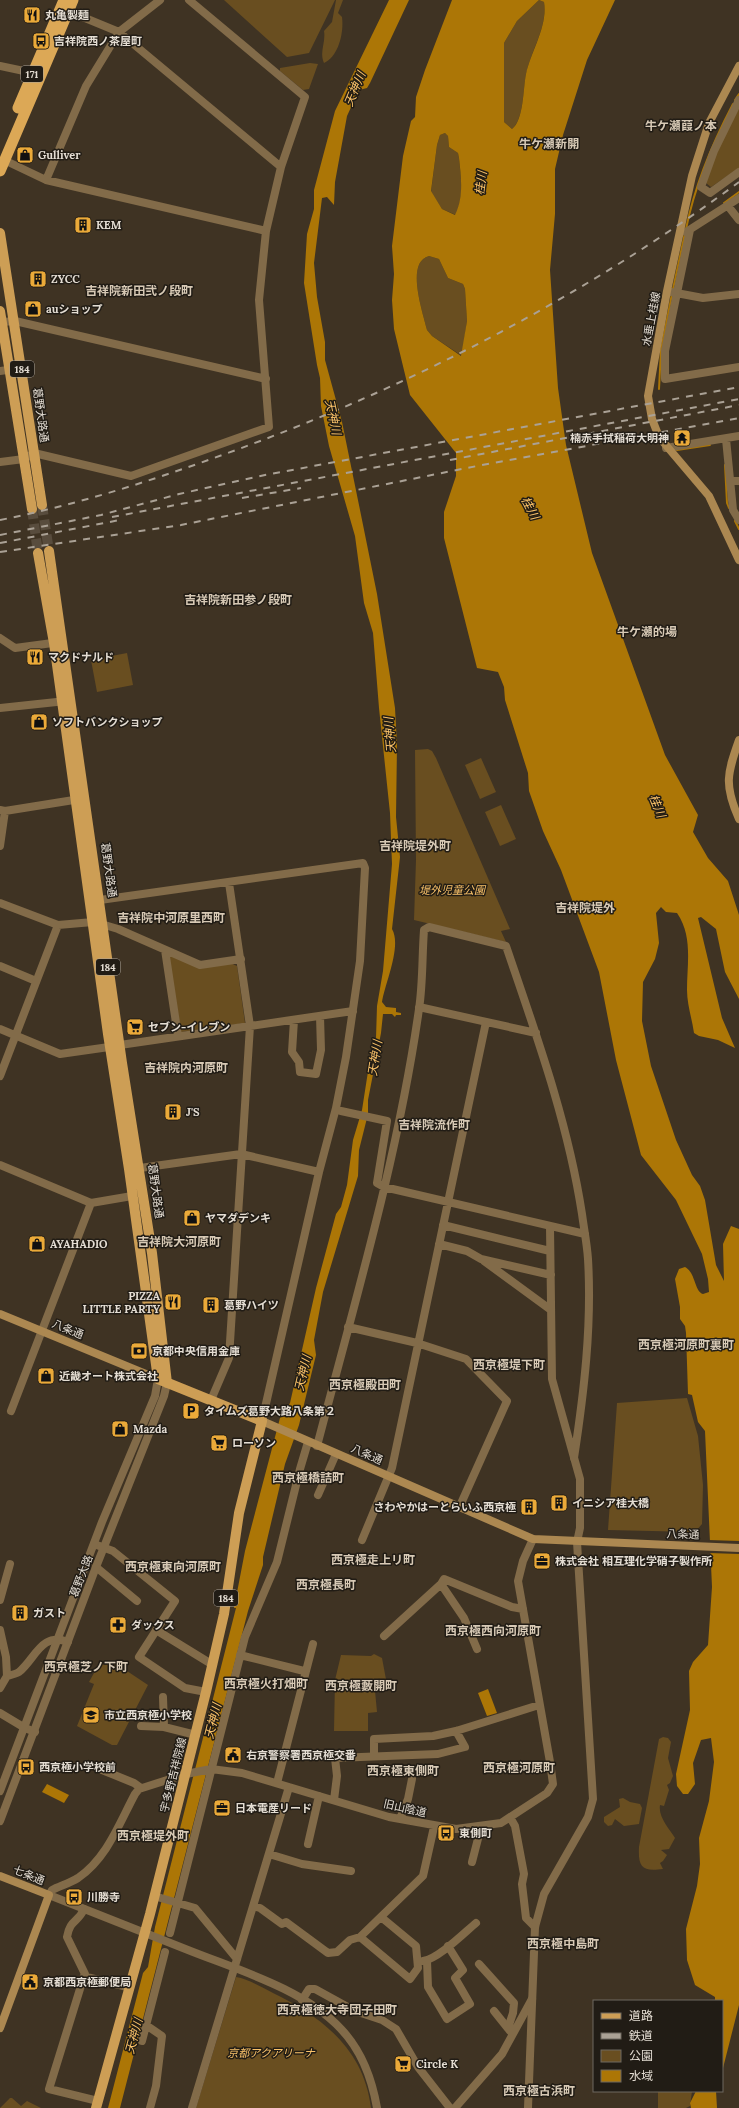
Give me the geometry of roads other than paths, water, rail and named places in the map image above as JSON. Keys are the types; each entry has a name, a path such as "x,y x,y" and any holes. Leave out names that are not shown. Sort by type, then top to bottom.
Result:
{"highway":[{"name":"171","path":"2,157 66,5 73,0"}],"main road":[{"name":"水垂上桂線","path":"739,66 709,123 700,150 680,235 672,292 648,396 652,419 659,437 671,447 709,496 739,560"},
{"name":"葛野大路通","path":"0,233 2,258 15,321 42,505"},
{"name":"184","path":"0,311 5,370 24,459 32,509"},
{"name":"葛野大路通","path":"49,551 58,642 106,984 110,1047 140,1168 152,1253 162,1381"},
{"name":"葛野大路通","path":"38,553 58,642"},
{"path":"739,740 730,764 728,779 730,798 739,819"},
{"name":"葛野大路通","path":"87,848 100,900 98,923"},
{"name":"葛野大路通","path":"106,984 120,1045 132,1196 140,1255 162,1381"},
{"path":"129,1169 140,1168"},
{"path":"132,1196 143,1194"},
{"path":"140,1255 152,1253"},
{"name":"八条通","path":"0,1314 266,1423 533,1539 739,1548"},
{"name":"宇多野吉祥院線","path":"97,2105 130,1988 158,1897 189,1773 196,1735 224,1614 239,1512 266,1423"},
{"name":"七条通","path":"0,1876 50,1895"},
{"path":"0,2028 50,1895"}],"street":[{"path":"46,180 86,86 119,32 160,0"},
{"path":"0,462 24,459 34,452 131,476 269,427 259,300 266,231 281,167 305,97 190,0"},
{"path":"66,5 119,32 281,167"},
{"path":"0,66 37,74"},
{"path":"739,101 714,151 701,187 710,193 739,172"},
{"path":"2,157 46,180 266,231"},
{"path":"680,235 739,198"},
{"path":"728,206 739,220"},
{"path":"690,230 672,292 665,351 665,379 739,367"},
{"path":"672,292 703,298 739,294"},
{"path":"2,322 15,321 266,379"},
{"path":"5,370 22,368"},
{"path":"671,447 739,436"},
{"path":"726,439 733,510 739,520"},
{"path":"730,481 739,481"},
{"path":"0,638 16,648 58,642"},
{"path":"0,708 66,701"},
{"path":"0,846 2,811 80,799"},
{"path":"100,900 363,863 365,868 360,961 350,1037 336,1108 320,1170 266,1423"},
{"path":"211,1400 230,1358 241,1154 250,1026 229,883"},
{"path":"0,903 58,925 98,923 200,965 240,959"},
{"path":"0,1076 58,925"},
{"path":"317,1446 384,1187 408,1076 419,1007 424,930 429,927 506,946 551,1079 575,1171 588,1258 588,1330 584,1387 574,1458"},
{"path":"165,950 178,1036"},
{"path":"0,966 36,981"},
{"path":"419,1007 536,1033"},
{"path":"0,1029 60,1054 353,1011"},
{"path":"294,1020 292,1052 299,1062 300,1072 315,1079 321,1050 320,1016"},
{"path":"362,1540 389,1477 398,1445 417,1343 486,1022"},
{"path":"320,1170 327,1159 344,1111 353,1043 350,1037"},
{"path":"344,1111 386,1121 383,1157 377,1183 384,1187 585,1234"},
{"path":"140,1168 241,1154 320,1170"},
{"path":"0,1165 91,1203 132,1196"},
{"path":"11,1411 91,1203"},
{"path":"443,1224 550,1251"},
{"path":"528,2108 534,1927 544,1894 588,1817 593,1799 580,1542 580,1480 552,1379 550,1227"},
{"path":"439,1244 467,1252 481,1259 551,1310"},
{"path":"481,1259 551,1275"},
{"path":"348,1327 417,1343 466,1360 507,1401 459,1508"},
{"name":"葛野大路","path":"0,1791 94,1544 154,1396 162,1381"},
{"name":"葛野大路","path":"0,1821 35,1732 96,1567 164,1396 162,1381"},
{"path":"170,1933 240,1655 245,1637 277,1562 306,1441"},
{"path":"318,1495 336,1454"},
{"name":"旧山陰道","path":"141,1788 189,1773 211,1769 242,1773 400,1819 434,1827 456,1829 481,1827 501,1824 511,1819 552,1788 550,1762 518,1581 520,1571 533,1539"},
{"path":"94,1544 113,1551 176,1601 139,1657 185,1688 206,1692"},
{"path":"0,1600 10,1564"},
{"path":"96,1567 137,1601"},
{"path":"384,1636 441,1584 444,1579 512,1607 523,1609"},
{"path":"441,1584 464,1618 477,1649"},
{"path":"0,1630 6,1657 7,1676 0,1688"},
{"path":"156,1630 213,1665"},
{"path":"7,1676 18,1672 48,1641 59,1638 68,1642"},
{"path":"277,1783 299,1701 304,1671 313,1644"},
{"path":"240,1655 304,1671"},
{"path":"163,1697 164,1728"},
{"path":"374,1755 374,1739 433,1736 456,1731 539,1705"},
{"path":"0,1713 25,1728 35,1732"},
{"path":"141,1726 164,1728 196,1735"},
{"path":"334,1800 337,1776 335,1758 374,1755 438,1754 465,1747 456,1731"},
{"path":"102,1770 134,1783 141,1788 135,1794 110,1843 99,1857 77,1879 52,1890 50,1895 265,1980 302,2000 331,2020 356,2049 372,2082 377,2108"},
{"path":"400,1819 408,1799 412,1779"},
{"path":"192,2108 290,1787"},
{"path":"308,1844 319,1796"},
{"path":"511,1819 515,1826 524,1874 522,1884 526,1918 534,1927"},
{"path":"253,1906 260,1908 282,1924 286,1922 328,1953 337,1952 350,1940 360,1937 423,1876 434,1827"},
{"path":"472,1862 481,1827"},
{"path":"269,1854 302,1864 351,1871"},
{"path":"158,1897 195,1908 237,1959"},
{"path":"84,1909 81,1916 71,1924 67,1937 85,1974 49,2088 97,2105"},
{"path":"360,1937 410,1979 418,1968 416,1946 381,1917"},
{"path":"418,1962 427,1961 476,1923"},
{"path":"427,1961 428,1987 448,2019 470,2004 455,1978 463,1970 448,1946"},
{"path":"142,2040 165,1952"},
{"path":"455,2108 502,2054 510,2031 514,2003 479,1964"},
{"path":"84,1976 130,1988"},
{"path":"302,2000 309,1989 315,1989 355,2011 382,2020 396,2029 418,2067 450,2108"},
{"path":"510,2031 532,1999"},
{"path":"494,2011 510,2031"},
{"path":"146,2025 162,2036 156,2086 150,2108"}],"water":[{"name":"天神川","path":"389,0 409,0 370,83 367,88 359,90 347,116 335,182 334,205 327,197 322,198 314,263 317,297 325,342 325,360 342,422 377,594 395,708 397,745 396,817 400,857 392,929 395,936 394,955 382,1002 386,1007 396,1008 396,1012 401,1013 401,1015 396,1015 395,1017 392,1014 383,1014 381,1033 368,1100 368,1114 359,1150 358,1176 323,1292 314,1340 316,1355 299,1425 285,1464 263,1557 263,1565 248,1611 120,2108 108,2108 143,1973 148,1967 155,1927 236,1608 234,1608 245,1551 280,1418 290,1403 316,1288 336,1214 341,1207 347,1185 353,1140 362,1110 369,1065 373,1053 372,1046 376,1038 377,1006 383,971 392,864 390,813 373,633 364,603 355,536 329,446 321,406 320,378 304,283 307,234 314,209 314,190 335,111"},
{"name":"桂川","path":"452,0 539,0 615,0 587,60 563,135 555,169 555,214 550,270 558,388 566,445 592,553 665,755 698,815 693,832 708,858 728,881 739,915 739,999 725,972 716,929 701,917 698,918 722,1018 735,1048 718,1040 699,1036 694,1033 687,995 688,950 685,931 677,913 666,912 661,907 656,913 659,943 655,959 643,982 642,1021 651,1066 676,1140 692,1175 700,1186 705,1200 716,1265 724,1281 723,1244 731,1226 739,1229 739,2005 723,2068 723,2000 715,2000 715,1997 695,1985 687,1960 686,1929 697,1886 700,1864 699,1838 709,1801 714,1762 711,1738 701,1740 693,1763 695,1784 688,1794 683,1794 677,1786 676,1774 690,1710 689,1671 693,1662 708,1645 712,1587 705,1431 698,1422 692,1395 688,1394 686,1333 685,1326 680,1319 680,1307 675,1279 679,1269 685,1267 691,1273 698,1289 703,1294 709,1292 708,1279 702,1254 676,1200 641,1155 616,1060 599,972 561,870 543,831 529,791 528,773 505,700 504,687 498,672 477,668 444,538 444,512 456,476 456,453 410,395 394,329 392,300 394,274 392,246 403,156 411,121 415,117 416,97","holes":["539,0 544,2 544,20 528,65 519,119 512,129 504,122 504,43 517,21","445,133 448,136 449,147 458,153 459,158 461,194 455,215 442,209 431,191 437,145 440,135","429,256 439,259 448,278 463,284 465,289 467,321 461,356 432,336 427,330 420,301 417,278 418,268 422,260"]},
{"path":"488,1689 497,1713 487,1716 478,1693"},
{"path":"47,1784 69,1795 64,1803 42,1792"},
{"path":"696,2092 716,2092 717,2108 691,2108 690,2103"}],"waterway":[{"path":"735,100 739,94"},
{"path":"686,229 699,180 718,134 733,104"},
{"path":"724,203 739,192"},
{"path":"673,289 685,233"},
{"path":"659,389 661,350 672,294"},
{"path":"676,449 710,445"},
{"path":"725,465 727,503 729,508"},
{"path":"735,521 739,529"}],"tunnel":[{"path":"42,505 49,551"},
{"path":"32,509 38,553"}],"railway":[{"path":"0,520 85,500 169,474 293,428 427,370 556,302 618,264 739,182"},
{"path":"0,535 101,515 179,494 265,475 739,387"},
{"path":"112,517 739,399"},
{"path":"450,460 739,405"},
{"path":"0,552 181,525 477,466 739,418"},
{"path":"242,498 301,488"},
{"path":"0,543 120,520"}],"place":[{"name":"丸亀製麺","path":"32,15"},
{"name":"吉祥院西ノ茶屋町","path":"41,41"},
{"name":"Gulliver","path":"25,155"},
{"name":"KEM","path":"83,225"},
{"name":"ZYCC","path":"38,279"},
{"name":"auショップ","path":"33,309"},
{"name":"楠赤手拭稲荷大明神","path":"682,438"},
{"name":"マクドナルド","path":"35,657"},
{"name":"ソフトバンクショップ","path":"39,722"},
{"name":"セブン-イレブン","path":"135,1027"},
{"name":"J'S","path":"173,1112"},
{"name":"ヤマダデンキ","path":"192,1218"},
{"name":"AYAHADIO","path":"37,1244"},
{"name":"PIZZA LITTLE PARTY","path":"173,1302"},
{"name":"葛野ハイツ","path":"211,1305"},
{"name":"京都中央信用金庫","path":"139,1351"},
{"name":"近畿オート株式会社","path":"46,1376"},
{"name":"タイムズ葛野大路八条第２","path":"191,1411"},
{"name":"Mazda","path":"120,1429"},
{"name":"ローソン","path":"219,1443"},
{"name":"イニシア桂大橋","path":"559,1503"},
{"name":"さわやかはーとらいふ西京極","path":"529,1507"},
{"name":"株式会社 相互理化学硝子製作所","path":"542,1561"},
{"name":"ガスト","path":"20,1613"},
{"name":"ダックス","path":"118,1625"},
{"name":"市立西京極小学校","path":"91,1715"},
{"name":"右京警察署西京極交番","path":"233,1755"},
{"name":"西京極小学校前","path":"26,1767"},
{"name":"日本電産リード","path":"222,1808"},
{"name":"東側町","path":"446,1833"},
{"name":"川勝寺","path":"74,1897"},
{"name":"京都西京極郵便局","path":"30,1982"},
{"name":"Circle K","path":"403,2064"}],"district":[{"name":"牛ケ瀬葭ノ本","path":"681,126"},
{"name":"牛ケ瀬新開","path":"549,144"},
{"name":"吉祥院新田弐ノ段町","path":"139,291"},
{"name":"吉祥院新田参ノ段町","path":"238,600"},
{"name":"牛ケ瀬的場","path":"647,632"},
{"name":"吉祥院堤外町","path":"415,846"},
{"name":"吉祥院堤外","path":"585,908"},
{"name":"吉祥院中河原里西町","path":"171,918"},
{"name":"吉祥院内河原町","path":"186,1068"},
{"name":"吉祥院流作町","path":"434,1125"},
{"name":"吉祥院大河原町","path":"179,1242"},
{"name":"西京極河原町裏町","path":"686,1345"},
{"name":"西京極堤下町","path":"509,1365"},
{"name":"西京極殿田町","path":"365,1385"},
{"name":"西京極橋詰町","path":"308,1478"},
{"name":"西京極走上リ町","path":"373,1560"},
{"name":"西京極東向河原町","path":"173,1567"},
{"name":"西京極長町","path":"326,1585"},
{"name":"西京極西向河原町","path":"493,1631"},
{"name":"西京極芝ノ下町","path":"86,1667"},
{"name":"西京極火打畑町","path":"266,1684"},
{"name":"西京極藪開町","path":"361,1686"},
{"name":"西京極河原町","path":"519,1768"},
{"name":"西京極東側町","path":"403,1771"},
{"name":"西京極堤外町","path":"153,1836"},
{"name":"西京極中島町","path":"563,1944"},
{"name":"西京極徳大寺団子田町","path":"337,2010"},
{"name":"西京極古浜町","path":"539,2091"}],"park label":[{"name":"堤外児童公園","path":"452,890"},
{"name":"京都アクアリーナ","path":"271,2053"}]}
